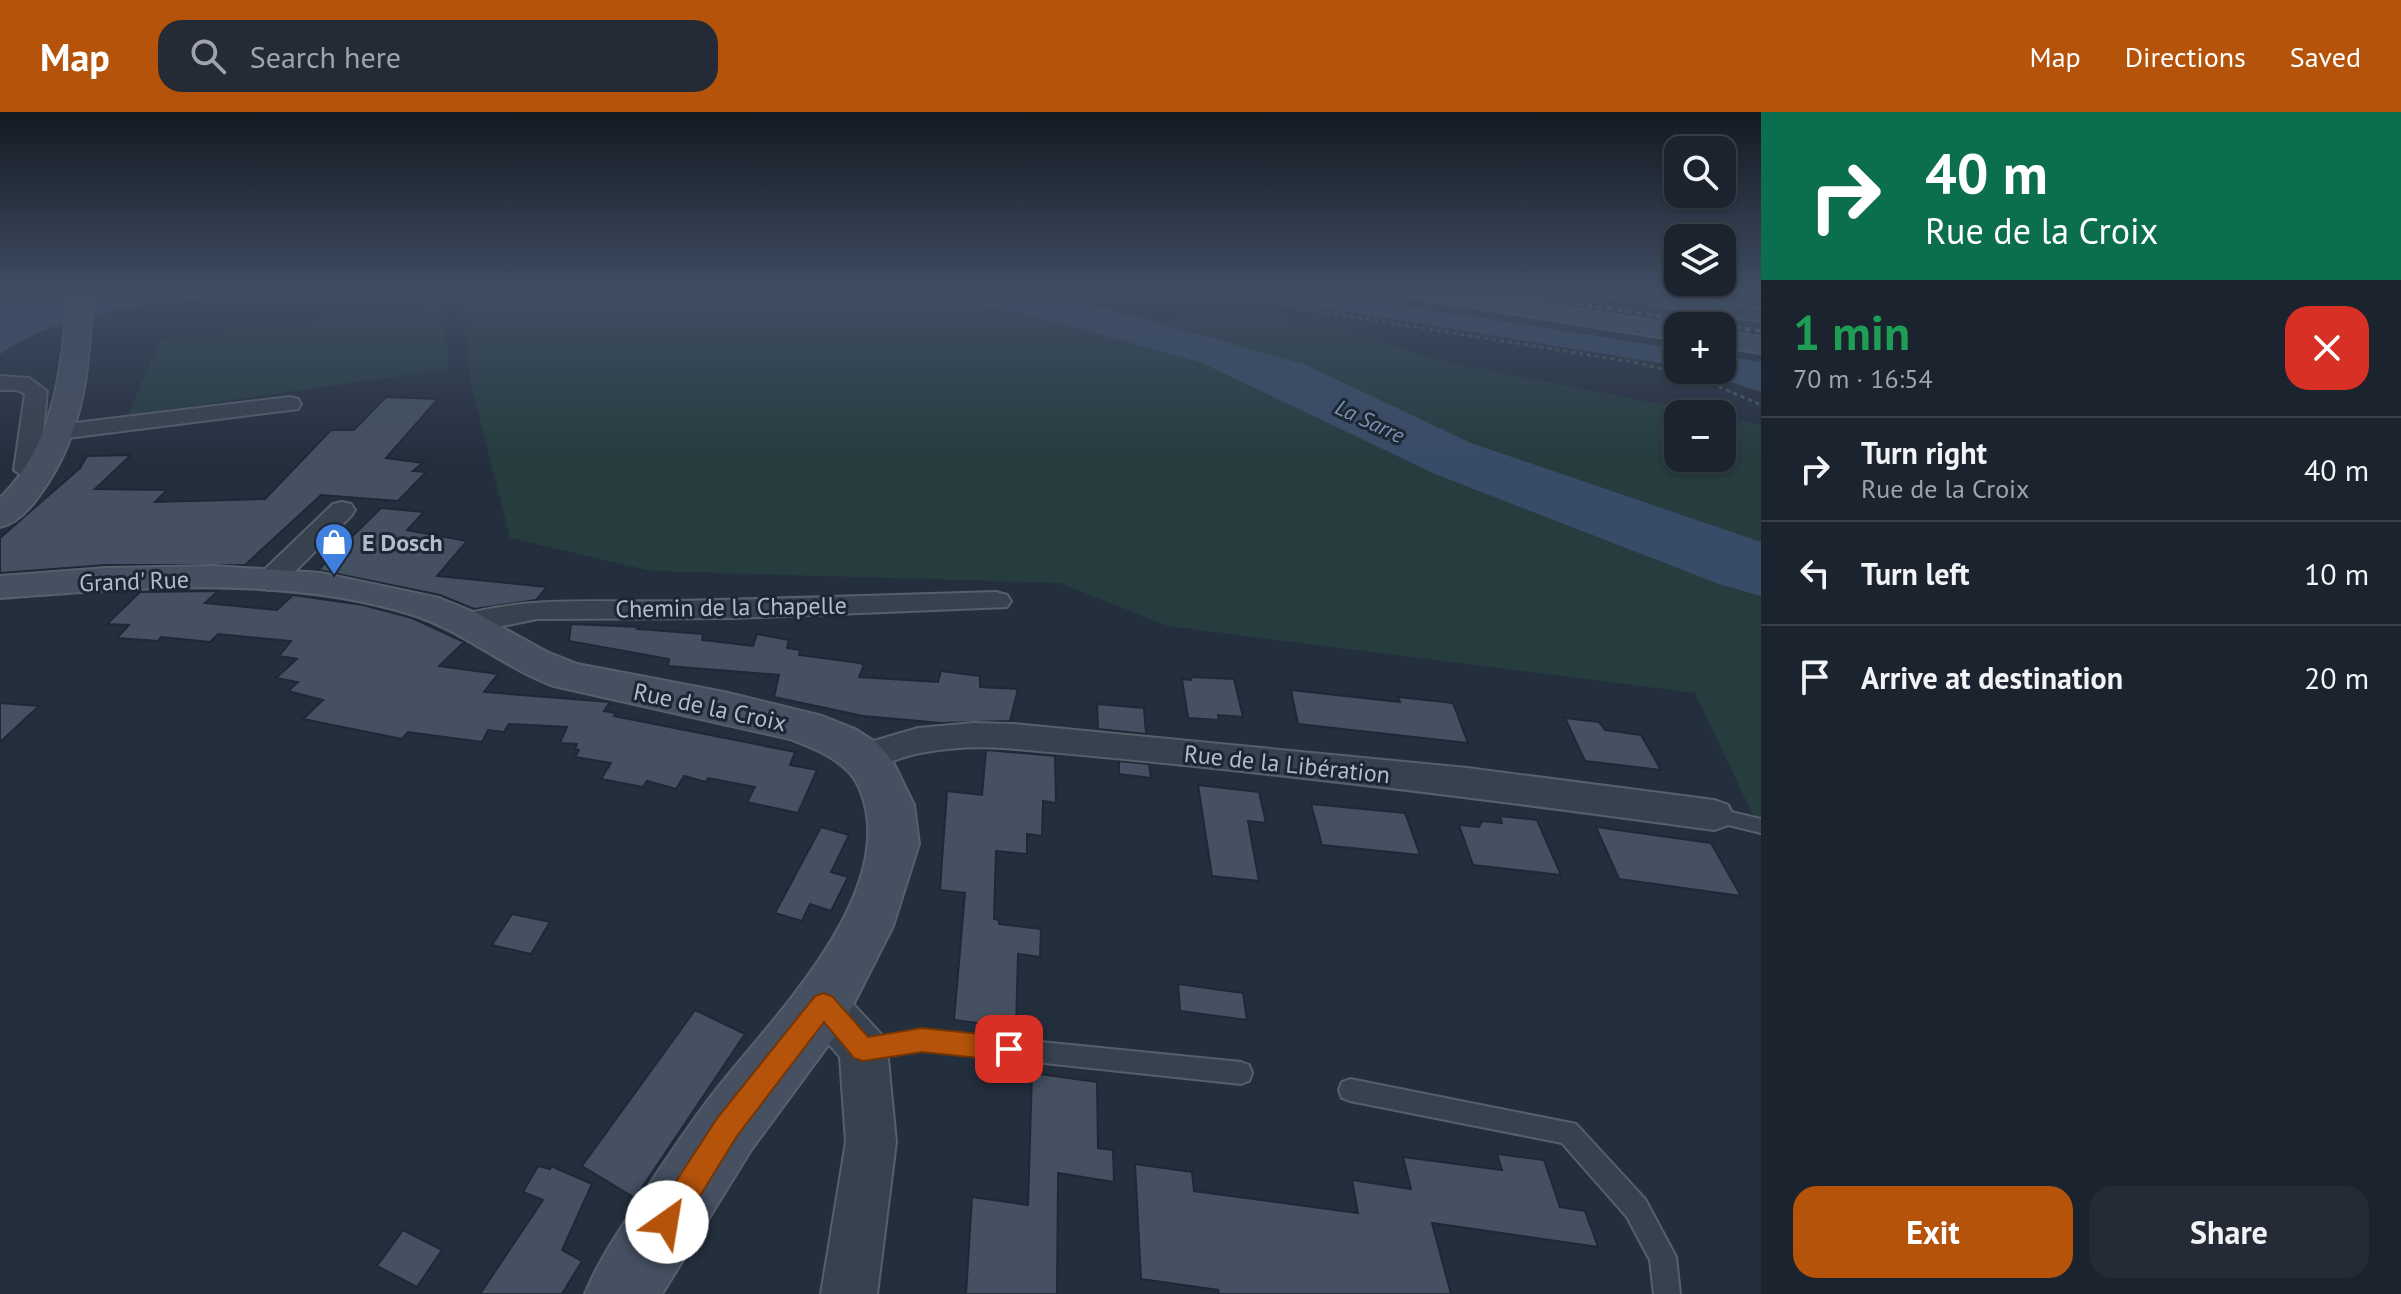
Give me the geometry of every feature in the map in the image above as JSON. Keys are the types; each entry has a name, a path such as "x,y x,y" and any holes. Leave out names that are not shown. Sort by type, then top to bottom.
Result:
{"street":[{"path":"0,517 39,476 59,432 73,391 77,347"},
{"path":"0,383 21,383 36,391 27,470 39,476"},
{"path":"59,432 290,404"},
{"path":"269,581 342,510"},
{"name":"Grand' Rue","path":"0,587 190,578 269,581 357,590 428,607 469,623"},
{"name":"Chemin de la Chapelle","path":"469,623 532,608 645,611 996,601"},
{"name":"Rue de la Croix","path":"469,623 517,654 565,675 782,721 835,739 863,757 889,797 895,844 875,909 823,1004"},
{"name":"Rue de la Libération","path":"863,757 895,743 951,734 1013,736 1467,782 1714,815"},
{"path":"621,1294 728,1127 823,1004 863,1049 871,1142 849,1294"}],"lane":[{"path":"1714,815 1761,826"},
{"path":"863,1049 922,1040 1241,1073"},
{"path":"1350,1090 1568,1132 1636,1208 1663,1257 1667,1294"}],"path":[{"path":"1541,347 1639,363 1704,380 1761,405"}],"green space":[{"path":"157,347 447,347 449,369 128,415"},
{"path":"467,347 1398,347 1437,360 1664,405 1664,472 1736,472 1736,420 1761,424 1761,832 1695,693 1168,626 1060,583 652,571 510,538 471,384"}],"water":[{"path":"0,347 12,347 0,354"},
{"name":"La Sarre","path":"1146,347 1244,347 1304,364 1471,443 1761,542 1761,596 1719,584 1435,474 1200,362"},
{"path":"1563,347 1664,347 1664,364"},
{"path":"1736,358 1761,362 1761,392 1736,384"}],"building":[{"path":"386,397 438,399 386,458 423,463 413,471 426,472 398,501 321,495 245,565 106,565 0,573 0,538 80,468 87,456 131,455 95,489 167,490 155,502 265,499 331,430 354,430"},
{"path":"381,508 424,512 407,530 467,541 437,576 547,587 536,600 474,609 440,595 318,570"},
{"path":"218,591 205,603 277,610 293,595 363,605 412,618 464,642 439,666 498,674 484,692 610,702 604,711 616,713 614,716 795,752 790,765 817,770 798,813 747,802 755,787 708,778 706,782 684,776 676,789 647,781 643,787 601,779 611,763 575,757 579,750 575,749 577,744 560,743 567,727 509,724 504,732 488,730 482,742 408,732 402,739 303,719 323,700 288,691 298,682 276,678 297,659 279,656 291,641 218,634 210,642 161,637 158,641 117,638 129,625 107,624 140,592"},
{"path":"571,624 703,634 702,640 753,646 757,634 789,640 787,648 800,650 799,655 860,663 864,665 859,677 938,682 941,671 980,676 980,687 1018,689 1010,721 942,723 863,716 774,697 779,675 668,666 669,659 569,641"},
{"path":"1191,677 1234,679 1243,717 1218,715 1219,720 1188,718 1182,679 1191,680"},
{"path":"1291,690 1400,702 1398,697 1453,703 1468,743 1298,724"},
{"path":"0,703 39,706 0,742"},
{"path":"1097,704 1144,708 1146,734 1098,729"},
{"path":"1565,718 1599,722 1605,730 1641,735 1661,770 1585,761"},
{"path":"986,750 1055,756 1056,803 1043,801 1042,836 1027,834 1027,854 996,851 994,919 999,920 999,924 1041,929 1040,957 1018,954 1016,1028 954,1020 965,893 940,890 947,791 982,795"},
{"path":"1119,761 1149,764 1151,778 1119,774"},
{"path":"1198,785 1259,792 1266,823 1248,821 1259,881 1212,876"},
{"path":"1311,804 1405,813 1420,855 1322,845"},
{"path":"1500,816 1537,820 1561,875 1473,865 1459,825 1479,827 1482,821 1502,823"},
{"path":"821,827 849,835 831,872 848,877 831,911 810,904 802,921 775,913"},
{"path":"1596,827 1711,843 1741,896 1619,879"},
{"path":"512,914 550,922 531,954 492,945"},
{"path":"1178,984 1243,993 1247,1020 1180,1011"},
{"path":"695,1010 745,1034 635,1198 582,1166"},
{"path":"1032,1073 1097,1082 1098,1148 1113,1150 1114,1182 1058,1173 1057,1294 966,1294 972,1197 1028,1205"},
{"path":"1497,1154 1544,1160 1560,1207 1585,1211 1598,1247 1432,1223 1451,1294 1219,1294 1218,1290 1141,1279 1135,1164 1192,1172 1194,1191 1358,1213 1352,1180 1411,1189 1403,1157 1502,1170"},
{"path":"538,1166 550,1169 551,1166 592,1184 562,1250 582,1261 562,1294 480,1294 543,1200 523,1192"},
{"path":"403,1230 442,1250 417,1287 377,1266"}],"place":[{"name":"E Dosch","path":"334,576"}],"route":[{"path":"667,1222 728,1127 823,1004 863,1049 922,1040 1009,1049"}]}
